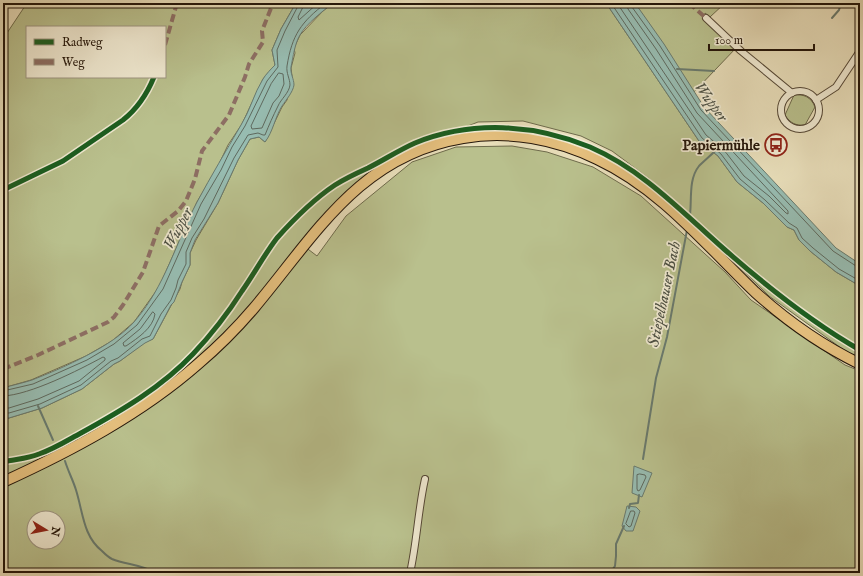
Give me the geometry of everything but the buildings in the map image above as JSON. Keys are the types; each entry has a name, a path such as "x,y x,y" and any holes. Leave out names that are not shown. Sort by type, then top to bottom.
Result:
{"main road":[{"path":"3,482 109,427 183,377 208,356 242,322 336,208 369,178 404,157 443,142 474,136 505,135 560,145 588,155 615,168 648,191 681,218 758,294 788,320 827,347 860,364"}],"street":[{"path":"706,18 741,51 792,93"},
{"path":"816,100 836,87 860,51"},
{"path":"798,91 804,92 813,96 816,100 819,112 814,123 809,127 791,127 786,123 782,113 784,101 792,93 798,91"},
{"path":"410,573 415,552 420,499 425,479"}],"green space":[{"path":"27,3 296,3 281,29 272,50 275,65 263,79 242,124 228,145 217,168 197,202 159,287 134,322 112,341 86,356 31,380 3,388 3,39"},
{"path":"333,3 606,3 699,141 718,156 737,182 763,203 787,227 794,230 799,240 810,251 836,272 860,286 860,358 848,353 769,296 651,180 612,151 581,136 523,121 478,122 415,147 388,160 341,197 300,243 317,256 346,216 412,162 456,147 512,146 547,152 593,167 641,196 725,272 751,300 845,365 860,371 860,573 3,573 3,418 9,418 42,408 82,389 145,342 153,339 180,289 190,265 190,253 196,240 218,203 238,160 250,139 259,137 265,142 287,100 292,76 291,68 295,53 294,48 300,35 323,11"},
{"path":"634,3 725,3 710,17 705,13 704,18 736,48 694,92"},
{"path":"794,95 807,97 815,107 805,125 794,123 785,115"}],"water":[{"path":"296,3 333,3 310,22 298,38 291,67 294,85 292,90 280,110 265,142 259,137 250,139 238,160 218,203 195,240 190,253 190,265 174,302 153,339 114,364 82,389 42,408 9,418 3,418 3,388 29,381 87,356 114,340 125,331 145,308 162,279 197,202 244,120 260,84 275,65 272,50 281,29"},
{"path":"606,3 635,3 664,44 704,107 836,248 860,264 860,286 836,272 810,251 799,240 794,230 787,227 763,203 737,182 718,156 699,141"},
{"path":"634,466 652,473 642,497 632,493"},
{"path":"627,506 636,507 640,511 633,531 626,531 622,526"}],"waterway":[{"path":"832,18 839,10 841,3"},
{"name":"Wupper","path":"677,69 714,71"},
{"name":"Stiepelhauser Bach","path":"689,222 692,186 695,172 699,166 715,151"},
{"name":"Stiepelhauser Bach","path":"643,459 656,378 667,337 687,230"},
{"path":"38,406 53,440"},
{"path":"65,461 76,490 84,523 96,545 112,559 139,566 155,573"},
{"name":"Stiepelhauser Bach","path":"629,508 630,504 638,503 639,495"},
{"name":"Stiepelhauser Bach","path":"610,573 615,566 616,544 624,526"}],"marked path":[{"path":"166,42 177,3"},
{"path":"3,369 38,355 108,322 123,305 143,272 159,226 178,211 186,201 195,179 202,151 229,115 249,64 263,42 262,31 273,3"},
{"path":"689,3 706,18"}],"cycle path":[{"path":"3,190 63,161 123,120 141,101 154,78"},
{"path":"3,462 34,456 55,447 111,416 140,398 168,377 193,354 219,324 277,238 312,203 335,185 415,143 437,136 481,128 503,128 547,133 569,139 609,156 627,167 661,193 740,263 789,303 824,328 860,350"}],"place":[{"name":"Papiermühle","path":"776,145"}]}
